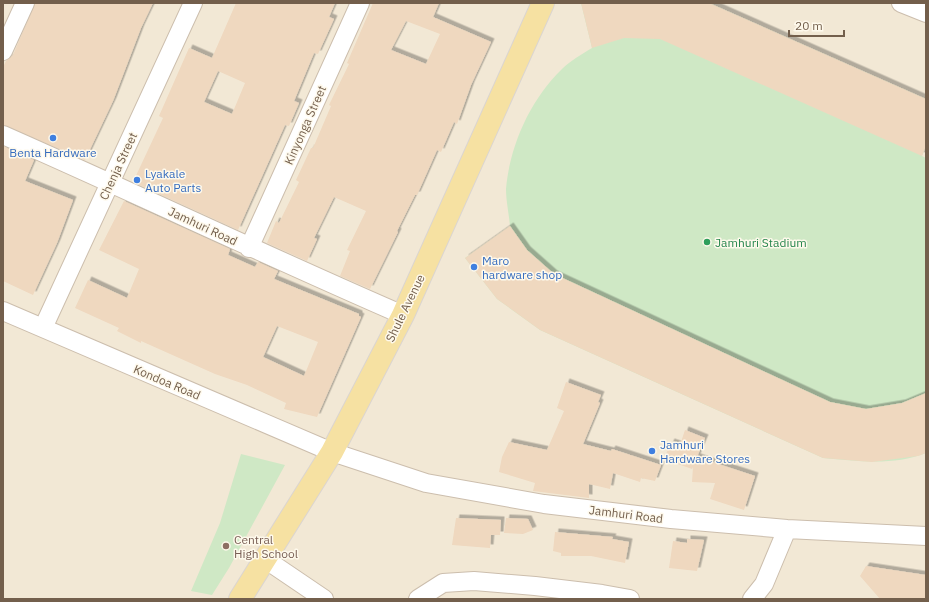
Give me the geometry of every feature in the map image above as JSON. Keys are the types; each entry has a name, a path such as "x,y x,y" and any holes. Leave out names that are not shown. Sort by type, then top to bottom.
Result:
{"main road":[{"name":"Shule Avenue","path":"240,599 332,452 403,315 543,3"}],"street":[{"path":"3,51 25,3"},
{"name":"Chenja Street","path":"43,328 193,3"},
{"name":"Kinyonga Street","path":"249,248 360,3"},
{"path":"901,3 926,13"},
{"name":"Jamhuri Road","path":"3,135 110,182 249,248 403,315"},
{"name":"Kondoa Road","path":"3,311 332,452"},
{"name":"Jamhuri Road","path":"332,452 426,483 544,504 671,519 787,529 926,536"},
{"path":"752,599 764,584 787,529"},
{"path":"265,559 324,599"},
{"path":"418,599 443,583 474,581 580,591 630,599"}],"shaded area":[{"path":"3,3 926,3 926,599 3,599"}],"green space":[{"name":"Jamhuri Stadium","path":"581,3 709,3 926,99 926,146 922,156 926,158 926,453 901,460 875,462 823,458 540,330 497,299 465,258 510,226 506,198 508,172 517,140 524,124 531,109 551,81 569,63 592,48"},
{"name":"Central High School","path":"241,454 285,465 229,568 212,595 191,591 220,523"}],"building":[{"path":"35,3 153,3 141,28 113,101 85,160 3,125 3,67 6,61 13,55"},
{"path":"236,3 335,3 329,17 334,19 318,54 314,53 294,101 299,103 289,126 285,125 238,230 133,182 163,118 159,116 189,48 212,58","holes":["218,71 245,83 232,114 204,102"]},
{"path":"373,3 439,3 433,17 491,42 471,85 457,124 454,122 441,152 437,150 417,195 415,195 397,231 398,232 370,289 340,276 350,251 347,250 366,211 334,197 314,238 317,239 307,261 267,243 276,221 279,223 299,182 296,180 311,148 313,148 331,106 329,105 349,64 347,63","holes":["406,21 440,34 426,64 391,50"]},
{"path":"581,3 709,3 926,99 926,146 922,156 660,39 624,38 592,48"},
{"path":"3,146 34,160 25,181 73,200 57,243 33,295 3,281"},
{"path":"124,201 230,249 228,255 255,267 258,262 278,271 274,279 359,314 361,317 317,417 284,409 286,403 247,385 215,374 141,341 141,343 117,331 119,328 75,308 88,280 127,298 139,269 99,250","holes":["277,326 318,342 304,376 263,357"]},
{"path":"510,226 527,250 554,274 830,402 866,409 902,403 926,393 926,453 918,456 872,462 823,458 540,330 497,299 465,258"},
{"path":"566,382 601,395 598,402 600,403 583,444 611,451 612,449 661,465 655,481 641,478 640,482 613,473 610,489 589,484 589,498 533,491 535,483 499,472 502,457 509,442 547,450 564,411 557,408"},
{"path":"685,430 705,438 697,457 755,476 744,510 710,499 715,483 692,482 693,467 692,469 664,459 671,442 680,445"},
{"path":"456,518 501,520 500,535 491,535 490,548 452,545"},
{"path":"506,518 528,519 533,530 523,534 504,533"},
{"path":"555,532 613,537 612,539 629,542 625,563 591,556 561,556 561,553 553,551"},
{"path":"687,539 704,540 697,571 669,568 673,541 687,543"},
{"path":"866,566 926,575 926,599 880,599 860,576"}],"place":[{"name":"Benta Hardware","path":"53,138"},
{"name":"Lyakale Auto Parts","path":"137,180"},
{"name":"Jamhuri Stadium","path":"707,242"},
{"name":"Maro hardware shop","path":"474,267"},
{"name":"Jamhuri Hardware Stores","path":"652,451"},
{"name":"Central High School","path":"226,546"}]}
